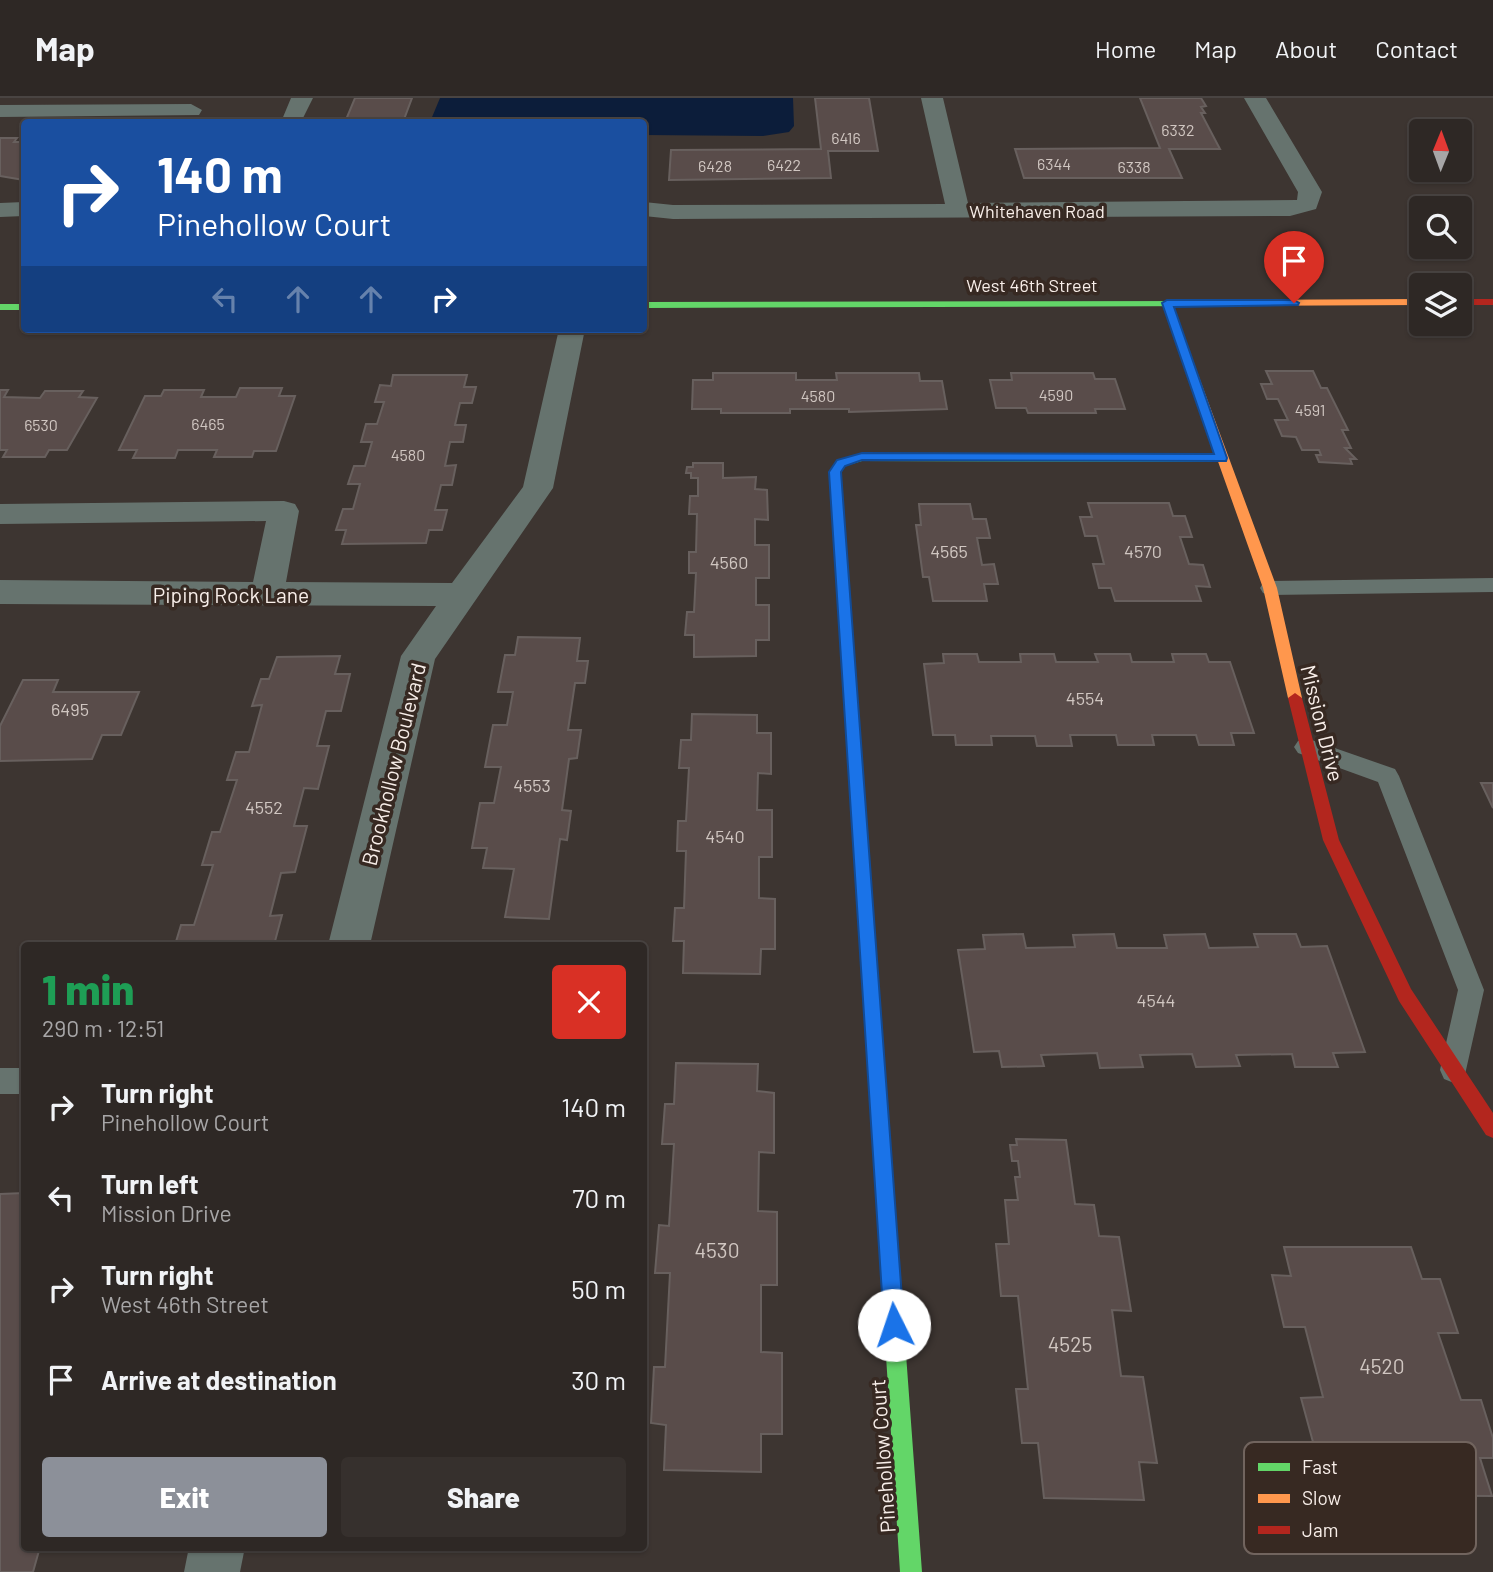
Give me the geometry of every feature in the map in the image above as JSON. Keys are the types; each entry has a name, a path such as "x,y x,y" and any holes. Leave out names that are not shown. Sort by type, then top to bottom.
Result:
{"street":[{"path":"292,119 302,98"},
{"path":"932,98 958,211"},
{"name":"Whitehaven Road","path":"647,209 1290,209 1308,204 1310,192 1255,98"},
{"path":"0,111 190,110"},
{"path":"0,210 21,209"},
{"name":"West 46th Street","path":"647,306 1409,302"},
{"path":"1472,302 1493,302"},
{"name":"Mission Drive","path":"1167,303 1270,588 1306,747 1331,840 1405,995 1493,1129"},
{"path":"0,307 21,307"},
{"name":"Brookhollow Boulevard","path":"350,942 418,656 538,488 571,333"},
{"name":"Pinehollow Court","path":"911,1572 835,472 841,463 862,457 1221,458"},
{"path":"0,514 284,511 267,594"},
{"name":"Piping Rock Lane","path":"0,592 462,595"},
{"path":"212,1572 216,1551"}],"lane":[{"path":"1270,588 1493,585"},
{"path":"1306,747 1387,776 1471,990 1454,1070"}],"water":[{"path":"440,98 793,98 794,126 789,132 763,136 647,135 647,119 431,119"}],"building":[{"path":"355,98 412,98 404,119 346,119"},
{"path":"815,98 869,98 878,151 828,151 831,178 669,180 671,150 821,149"},
{"path":"1140,98 1201,98 1206,106 1201,107 1205,113 1201,113 1220,149 1169,149 1182,178 1024,178 1015,149 1160,148"},
{"path":"0,138 17,138 14,142 21,142 21,180 0,176"},
{"path":"1266,371 1313,371 1321,388 1327,388 1348,430 1342,430 1351,448 1345,448 1356,459 1350,459 1352,464 1319,462 1316,455 1321,455 1319,450 1302,450 1296,437 1282,436 1275,420 1288,420 1278,399 1267,399 1261,384 1272,384"},
{"path":"713,373 796,373 796,380 837,380 836,373 919,373 920,381 942,381 947,409 849,412 849,409 790,409 790,413 721,413 721,409 692,409 693,380 713,380"},
{"path":"1011,373 1093,373 1095,379 1115,379 1125,409 1095,409 1096,413 1028,413 1026,408 996,408 990,380 1012,380"},
{"path":"393,375 467,375 464,387 476,387 472,403 460,403 455,425 466,425 463,442 450,442 445,466 456,465 452,485 441,485 435,510 447,510 442,530 429,530 426,543 342,544 346,530 336,530 343,509 353,509 360,484 348,484 354,466 365,466 372,442 361,442 366,424 377,424 384,402 375,402 380,385 391,386"},
{"path":"240,388 282,388 279,396 295,396 276,451 254,451 252,457 214,457 217,450 178,450 175,458 133,458 137,450 119,450 145,396 161,396 164,390 204,390 201,397 236,397"},
{"path":"0,390 8,390 4,397 40,398 45,391 83,391 79,397 97,398 67,450 49,450 45,457 3,457 7,450 0,450"},
{"path":"693,463 723,463 723,478 756,477 755,489 767,490 768,520 755,519 755,545 769,545 769,578 756,578 756,605 769,605 769,640 756,640 756,656 694,657 694,635 685,635 687,612 694,612 696,573 689,573 689,552 696,552 697,514 689,514 690,496 698,496 698,478 691,478 691,473 686,473 687,467 693,467"},
{"path":"1088,503 1169,503 1173,516 1185,516 1192,537 1180,537 1189,564 1203,565 1210,587 1196,586 1201,601 1115,601 1111,588 1099,588 1093,564 1104,564 1097,536 1085,536 1080,517 1092,517"},
{"path":"919,504 970,504 973,519 986,519 990,538 977,538 982,565 994,564 998,584 984,584 987,601 933,601 929,577 923,577 916,525 921,525"},
{"path":"518,637 580,638 577,661 588,661 585,683 575,683 568,730 581,730 577,758 569,759 562,810 571,811 567,840 560,839 549,919 505,917 514,869 483,868 487,848 472,848 480,803 494,803 501,767 485,767 493,725 507,725 513,692 498,692 505,655 515,655"},
{"path":"943,654 977,654 979,662 1021,662 1020,654 1054,654 1056,662 1098,662 1095,654 1130,654 1132,662 1174,662 1172,654 1206,654 1209,662 1230,662 1254,733 1231,733 1234,745 1199,745 1196,735 1152,735 1154,745 1118,745 1116,735 1070,735 1072,746 1037,746 1035,736 991,736 992,745 956,745 955,735 933,735 924,664 944,663"},
{"path":"340,656 335,674 350,674 341,711 326,711 317,746 329,746 318,789 304,788 294,826 307,826 295,872 281,873 270,916 282,915 275,942 176,942 181,925 194,925 213,865 202,865 212,832 220,832 237,780 227,780 236,752 249,752 262,705 252,706 261,679 269,679 277,657"},
{"path":"23,680 58,680 53,692 139,692 121,735 102,735 92,759 0,761 0,726"},
{"path":"692,714 757,715 757,733 771,733 771,774 758,773 757,810 772,810 772,857 759,857 759,898 775,899 775,949 761,949 760,974 683,973 684,941 673,941 675,908 684,908 686,851 677,851 678,821 686,821 689,768 679,768 681,740 691,740"},
{"path":"1481,783 1493,783 1493,808"},
{"path":"1023,934 1026,948 1075,947 1073,935 1114,934 1117,948 1167,948 1164,935 1205,934 1209,948 1258,947 1254,934 1296,934 1301,947 1327,946 1365,1052 1333,1053 1338,1067 1295,1067 1292,1054 1236,1055 1240,1066 1196,1067 1192,1054 1140,1055 1143,1067 1100,1068 1097,1053 1041,1055 1044,1066 1002,1067 999,1051 974,1052 958,950 985,949 983,935"},
{"path":"676,1063 758,1064 757,1091 774,1093 774,1153 759,1152 758,1211 777,1212 777,1285 761,1285 761,1352 782,1353 782,1434 761,1434 761,1472 664,1470 666,1425 651,1423 654,1367 665,1367 670,1273 655,1273 659,1225 669,1226 674,1144 662,1144 665,1104 674,1104"},
{"path":"1016,1139 1066,1140 1075,1204 1094,1205 1099,1236 1119,1237 1131,1311 1112,1310 1121,1376 1143,1377 1157,1463 1139,1462 1144,1500 1044,1498 1038,1443 1022,1443 1016,1389 1028,1389 1018,1296 1001,1296 996,1244 1009,1244 1005,1200 1018,1200 1015,1177 1020,1177 1018,1161 1012,1161 1010,1145 1017,1145"},
{"path":"21,1193 21,1551 39,1551 33,1572 0,1572 0,1194"},
{"path":"1284,1247 1411,1247 1422,1279 1440,1279 1458,1333 1438,1333 1461,1400 1481,1400 1493,1438 1493,1458 1480,1458 1492,1496 1476,1496 1476,1442 1313,1442 1301,1398 1323,1397 1305,1327 1284,1327 1272,1275 1291,1276"}],"traffic: fast":[{"path":"647,305 1214,303"},
{"path":"0,307 21,307"},
{"path":"838,517 835,472 841,463 862,457 1221,458"},
{"path":"879,1109 911,1572"}],"traffic: slow":[{"path":"1214,303 1409,302"},
{"path":"1167,304 1270,588 1295,698"},
{"path":"838,517 879,1109"}],"traffic: jam":[{"path":"1472,302 1493,302"},
{"path":"1295,698 1331,840 1405,995 1493,1129"}],"route":[{"path":"894,1325 835,472 841,463 862,457 1221,458 1167,303 1294,303"}]}
